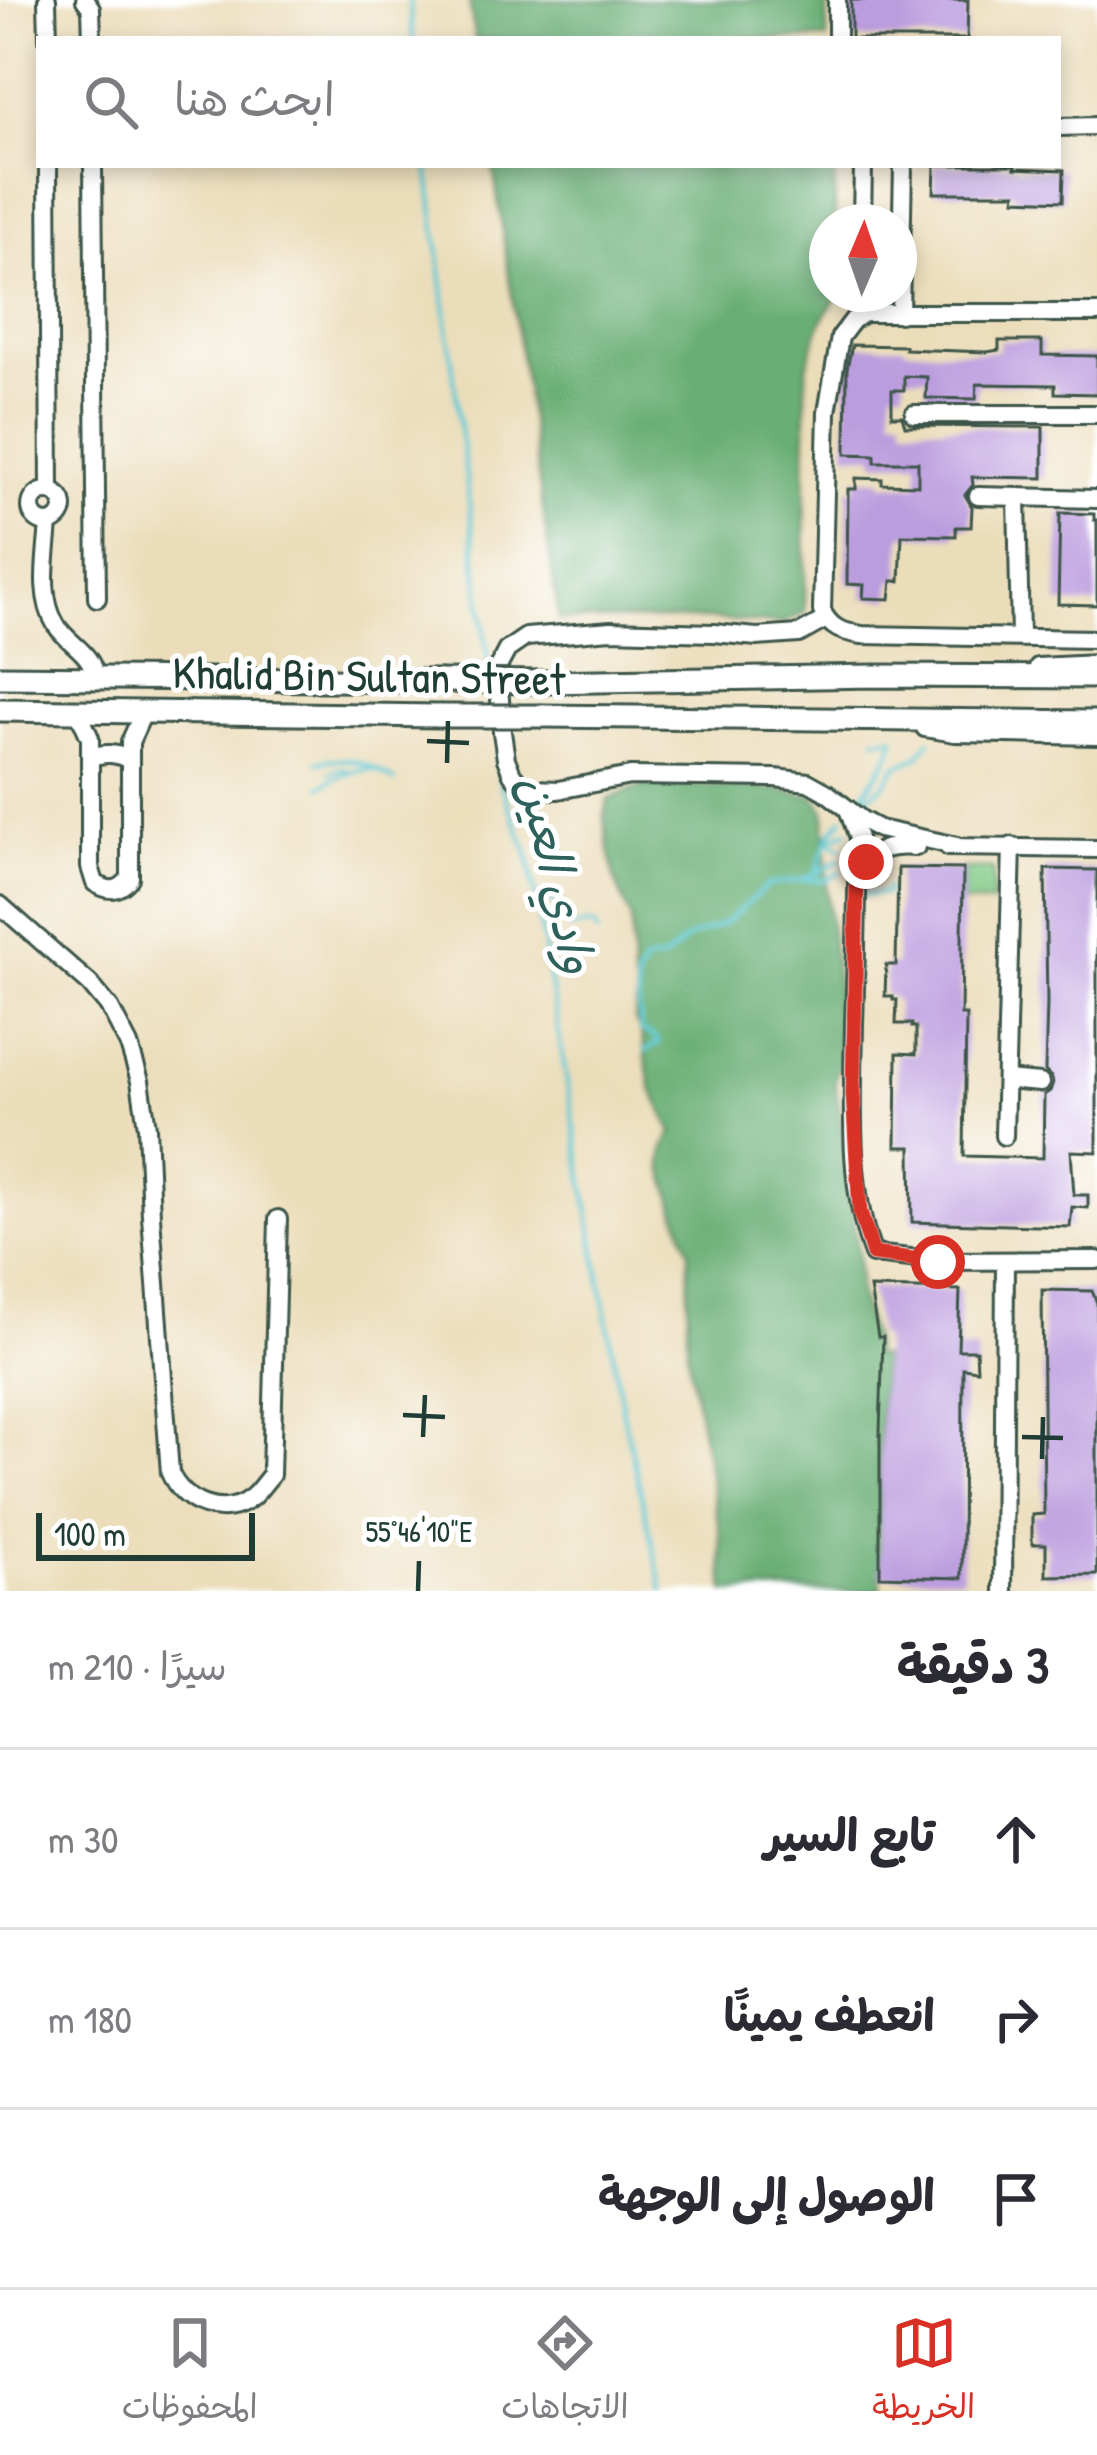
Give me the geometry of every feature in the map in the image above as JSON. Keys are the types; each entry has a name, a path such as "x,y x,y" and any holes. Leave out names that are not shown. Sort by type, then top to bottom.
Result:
{"main road":[{"name":"Khalid Bin Sultan Street","path":"0,677 544,682 1097,677"},
{"name":"Khalid Bin Sultan Street","path":"0,710 1097,722"}],"street":[{"path":"47,0 48,36"},
{"path":"85,0 91,8 92,36"},
{"path":"837,0 837,36"},
{"path":"1061,127 1097,126"},
{"path":"48,168 50,491"},
{"path":"93,168 97,598"},
{"path":"862,204 863,168"},
{"path":"900,314 903,168"},
{"path":"857,312 839,337 827,412 822,611 826,620 834,628 862,634 1097,639"},
{"path":"893,312 1097,313"},
{"path":"914,414 1097,414"},
{"path":"50,491 58,495 63,508 49,523 39,520 32,509 37,496 50,491"},
{"path":"978,496 1097,499"},
{"path":"1017,498 1020,636"},
{"path":"63,508 96,505"},
{"path":"49,523 48,606 61,632 92,663 95,677"},
{"path":"826,620 799,634 758,637 611,630 526,637 507,650 498,667 502,732 512,774 524,788 558,790 631,776 808,782 879,829 957,846"},
{"path":"874,676 925,669 1097,664"},
{"path":"78,711 90,738 90,867 94,883 106,890 123,886 130,878 130,742 144,711"},
{"path":"871,720 955,733 1097,736"},
{"path":"90,757 118,754 130,760"},
{"path":"849,811 857,831 853,1093 860,1212 873,1254 938,1262 1097,1260"},
{"path":"857,855 871,838 896,833"},
{"path":"1004,1136 1012,846"},
{"path":"857,882 866,862 887,847 1097,849"},
{"path":"0,904 90,984 110,1008 129,1045 147,1127 170,1473 183,1494 211,1508 250,1499 271,1475 278,1219"},
{"path":"1006,1080 1040,1083"},
{"path":"1003,1591 1005,1261"}],"green space":[{"path":"469,0 827,0 827,36 475,36"},
{"path":"493,168 834,168 835,204 809,204 809,312 827,312 806,368 805,612 783,624 706,619 559,620"},
{"path":"652,784 769,788 815,796 825,810 827,892 843,1046 835,1080 859,1293 873,1356 882,1357 881,1591 725,1591 719,1528 687,1351 689,1251 662,1165 673,1132 652,1089 635,1020 631,919 614,878 604,820 608,800"},
{"path":"963,869 993,869 992,903 963,903"}],"building":[{"path":"851,0 968,0 967,36 851,36"},
{"path":"935,168 1064,170 1063,201 1015,199 1016,193 934,193"},
{"path":"999,341 1042,341 1042,355 1097,356 1097,394 1055,393 1055,385 977,384 976,399 926,398 927,377 904,376 904,390 892,390 892,416 902,416 905,426 1043,427 1043,478 972,477 973,485 965,495 972,507 971,527 956,527 956,536 902,535 900,581 892,581 890,599 863,598 864,585 847,584 848,489 856,489 856,478 918,485 918,462 875,462 875,455 846,454 847,369 852,345 987,352 999,350"},
{"path":"1060,513 1094,514 1097,520 1097,605 1058,604"},
{"path":"898,868 963,869 964,1156 1043,1158 1044,1095 1053,1083 1045,1071 1045,869 1097,870 1097,1152 1071,1151 1074,1195 1088,1195 1088,1208 1072,1207 1070,1227 912,1222 911,1147 896,1147 897,1053 916,1054 916,1027 896,1024 897,1000 885,996 886,965 896,965"},
{"path":"870,1288 960,1290 958,1350 976,1350 977,1370 963,1368 962,1578 880,1576 883,1337 878,1337"},
{"path":"1042,1290 1092,1291 1097,1303 1097,1575 1046,1576 1046,1544 1032,1544 1032,1515 1044,1514"}],"waterway":[{"name":"وادي العين","path":"409,0 413,36"},
{"name":"وادي العين","path":"428,168 490,674"},
{"path":"861,798 895,737 876,739"},
{"path":"855,806 885,784 896,766 918,757 930,740"},
{"name":"وادي العين","path":"498,757 500,784 528,853 623,1413 663,1591"},
{"path":"318,762 359,762 395,781"},
{"path":"321,786 355,771 378,770"},
{"path":"330,773 348,771"},
{"path":"645,1051 659,1043 641,1031 636,980 645,962 664,959 688,938 725,923 768,885 816,873 830,834 843,818"},
{"path":"827,841 847,831"},
{"path":"827,841 842,848"},
{"path":"818,872 840,860"},
{"path":"807,880 827,880 841,872"},
{"path":"863,895 887,893 887,888"},
{"path":"538,898 553,899 569,928 593,924 598,933"}],"route":[{"path":"866,862 857,882 853,1093 860,1212 873,1254 938,1262"}]}
